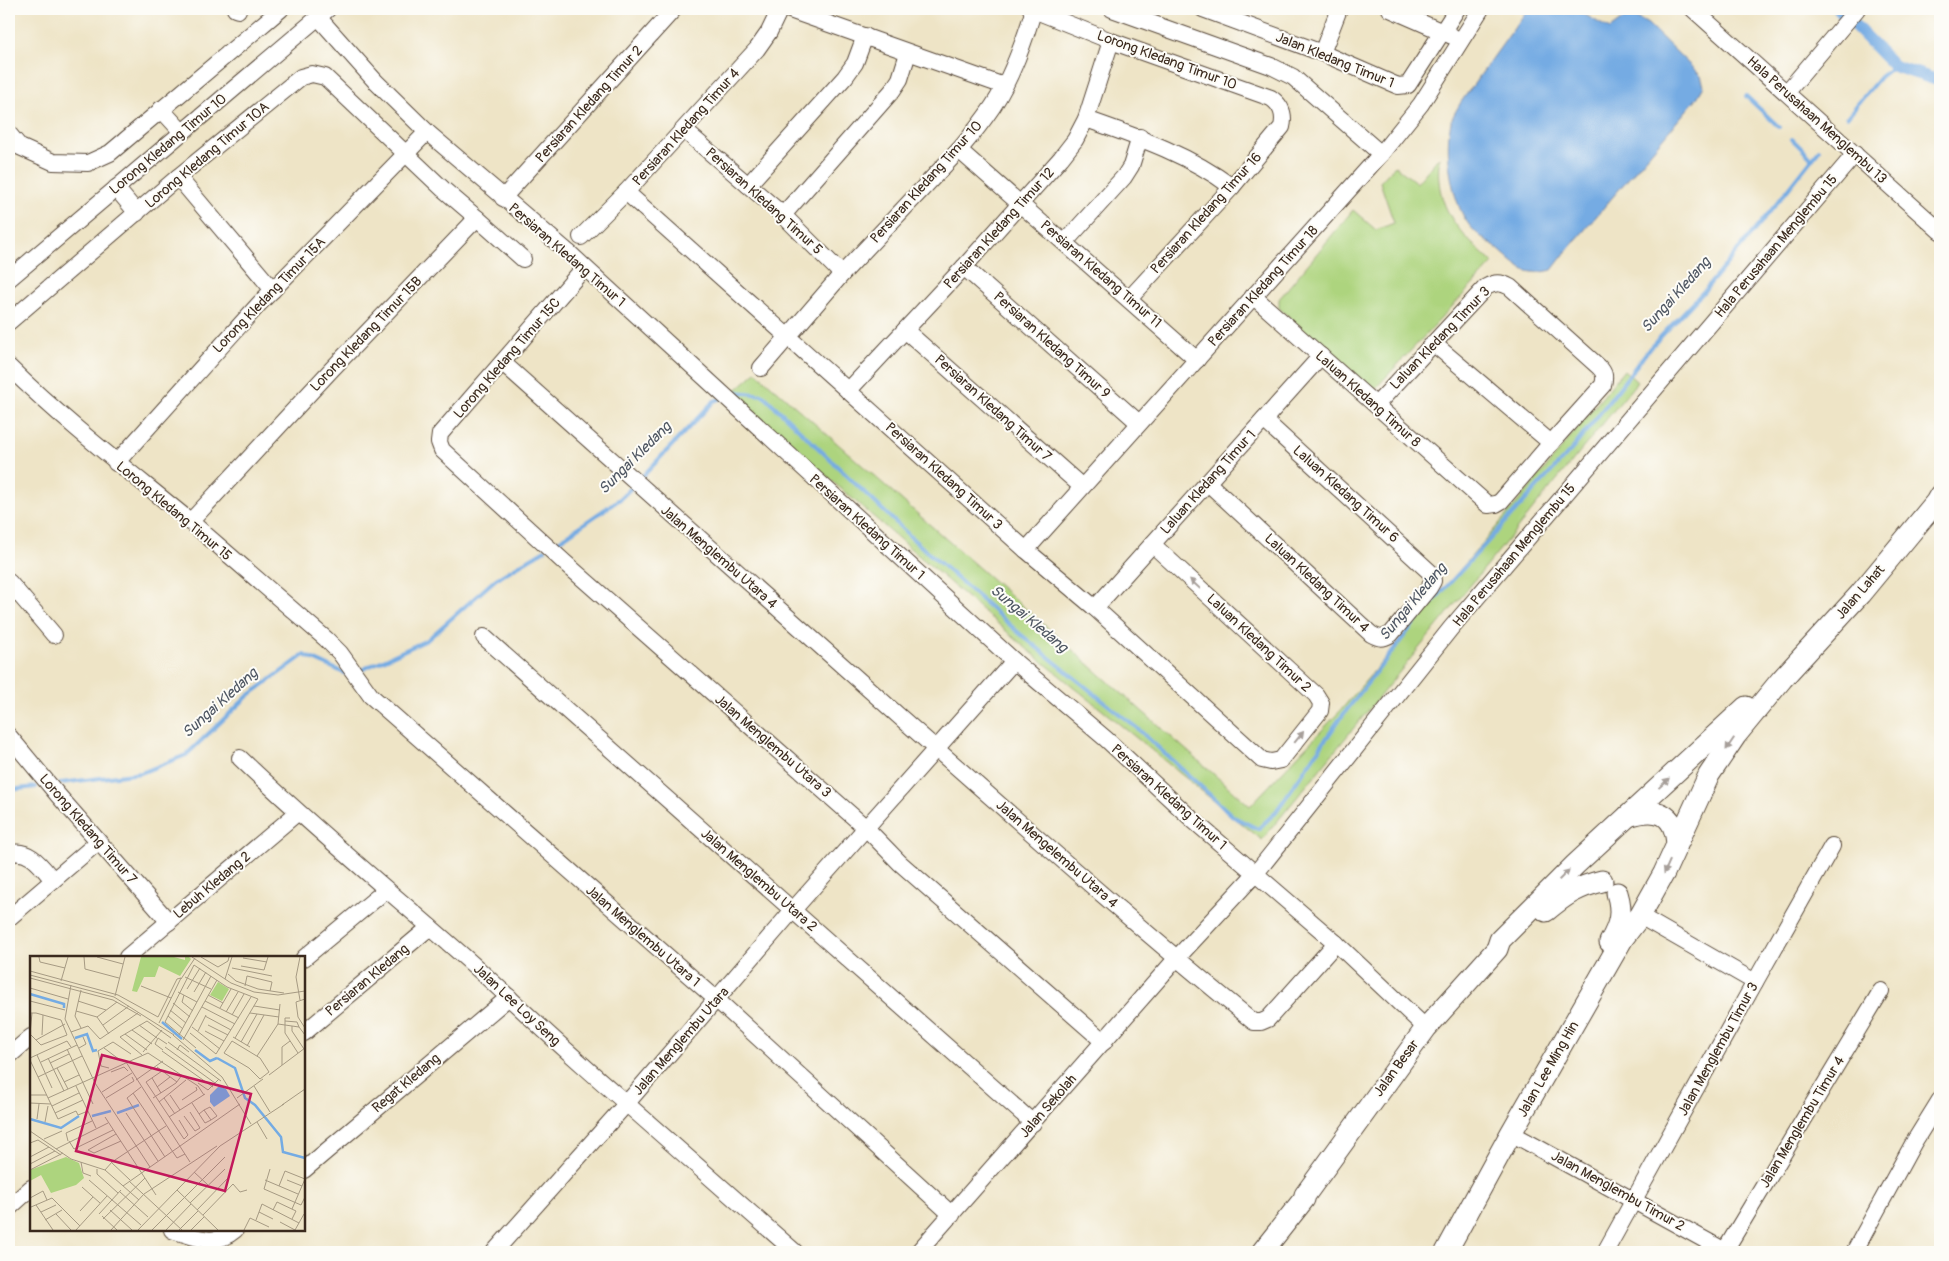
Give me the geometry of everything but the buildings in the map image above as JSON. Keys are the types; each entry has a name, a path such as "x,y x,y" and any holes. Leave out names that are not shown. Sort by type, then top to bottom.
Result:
{"main road":[{"name":"Jalan Lahat","path":"1677,844 1709,776 1736,735 1782,679 1860,594 1939,499"},
{"name":"Jalan Lahat","path":"1628,816 1728,722 1782,679"},
{"path":"1656,811 1666,816 1671,822 1676,832 1677,844 1656,889 1639,897 1627,897 1610,887 1598,870 1598,857 1602,841 1628,816 1656,811"},
{"name":"Jalan Besar","path":"1262,1252 1300,1205 1304,1195 1426,1028 1497,949 1500,940 1575,865 1602,841"},
{"name":"Jalan Besar","path":"1497,949 1508,946 1566,894 1590,884 1610,887"},
{"name":"Jalan Lee Ming Hin","path":"1432,1252 1501,1128 1614,936 1620,920 1622,907 1610,887"},
{"name":"Jalan Lee Ming Hin","path":"1446,1252 1511,1133 1623,938 1640,916 1656,889"},
{"name":"Jalan Besar","path":"1254,1252 1298,1197 1304,1195"}],"street":[{"path":"9,134 20,147 53,162 88,163 110,153 281,9"},
{"name":"Persiaran Kledang Timur 2","path":"503,198 674,9"},
{"name":"Persiaran Kledang Timur 4","path":"581,238 684,130 757,49 769,32 780,9"},
{"path":"787,9 1004,86"},
{"name":"Lorong Kledang Timur 10","path":"1033,9 1111,41 1271,98 1278,103 1282,111 1284,120 1282,127"},
{"name":"Persiaran Kledang Timur 10","path":"761,368 842,274 959,150 993,106 1020,49 1033,9"},
{"path":"1112,9 1148,15 1293,77 1380,154"},
{"name":"Jalan Kledang Timur 1","path":"1203,9 1322,53 1398,86 1408,85 1443,32"},
{"path":"1322,53 1338,9"},
{"path":"1390,9 1462,40"},
{"path":"1443,32 1457,9"},
{"name":"Persiaran Kledang Timur 18","path":"1026,550 1081,486 1197,360 1380,154 1421,104 1481,9"},
{"name":"Hala Perusahaan Menglembu 13","path":"1693,9 1940,231"},
{"path":"1787,92 1857,9"},
{"name":"Persiaran Kledang Timur 1","path":"323,13 376,82 427,132 568,252 1014,661 1106,739 1194,821 1336,944 1426,1028"},
{"name":"Lorong Kledang Timur 10","path":"9,279 323,13"},
{"path":"748,185 845,77 855,63 865,36"},
{"name":"Persiaran Kledang Timur 12","path":"848,391 1021,205 1075,140 1086,119 1111,41"},
{"path":"782,215 892,91 900,79 908,53"},
{"name":"Lorong Kledang Timur 10A","path":"9,322 178,177 301,77 312,74 324,77 406,154"},
{"path":"161,109 182,132"},
{"path":"1086,119 1177,153 1216,175 1232,187"},
{"name":"Persiaran Kledang Timur 16","path":"1129,299 1232,187 1282,127"},
{"name":"Persiaran Kledang Timur 5","path":"684,130 782,215 842,274"},
{"name":"Lorong Kledang Timur 15A","path":"116,463 273,290 427,132"},
{"path":"1065,242 1124,177 1131,166 1140,138"},
{"name":"Persiaran Kledang Timur 11","path":"959,150 1197,360"},
{"path":"406,154 523,259"},
{"name":"Hala Perusahaan Menglembu 15","path":"1176,959 1256,873 1452,628 1855,154"},
{"path":"178,177 273,290"},
{"path":"116,188 137,213"},
{"name":"Persiaran Kledang Timur 3","path":"626,192 1026,550 1095,608 1262,760"},
{"name":"Lorong Kledang Timur 15B","path":"190,522 332,369 477,218"},
{"name":"Persiaran Kledang Timur 9","path":"964,267 1139,423"},
{"name":"Lorong Kledang Timur 15C","path":"442,450 439,442 440,434 584,268"},
{"name":"Laluan Kledang Timur 3","path":"1376,405 1486,287 1494,282 1502,283 1510,287 1604,372 1603,385 1551,443"},
{"name":"Laluan Kledang Timur 8","path":"1253,296 1488,505 1501,501 1551,443"},
{"name":"Persiaran Kledang Timur 7","path":"905,330 1081,486"},
{"path":"1433,343 1551,443"},
{"name":"Laluan Kledang Timur 1","path":"1095,608 1321,356"},
{"name":"Jalan Menglembu Utara 4","path":"503,363 632,480 937,749"},
{"name":"Lorong Kledang Timur 15","path":"9,367 41,398 116,463 190,522 340,653"},
{"name":"Laluan Kledang Timur 6","path":"1264,420 1428,568"},
{"name":"Jalan Menglembu Utara 3","path":"442,450 564,562 866,828 900,863 1104,1042"},
{"name":"Laluan Kledang Timur 4","path":"1208,483 1371,634 1379,638 1385,638 1392,634 1429,588 1433,581 1432,574 1428,568"},
{"name":"Laluan Kledang Timur 2","path":"1152,544 1316,695 1320,703 1320,711 1281,760 1271,762 1262,760"},
{"path":"9,582 54,635"},
{"name":"Jalan Menglembu Utara 2","path":"484,637 1033,1123"},
{"name":"Jalan Menglembu Utara 1","path":"340,653 371,696 716,999 952,1215"},
{"name":"Jalan Menglembu Utara","path":"494,1252 1014,661"},
{"name":"Lorong Kledang Timur 7","path":"11,741 169,922"},
{"name":"Jalan Mengelembu Utara 4","path":"937,749 1176,959 1254,1022 1268,1019 1336,944"},
{"name":"Jalan Lee Loy Seng","path":"240,758 297,813 344,851 795,1252"},
{"name":"Lebuh Kledang 2","path":"128,956 297,813"},
{"path":"9,918 98,842"},
{"name":"Jalan Menglembu Timur 3","path":"1605,1252 1754,982 1832,846"},
{"path":"9,854 14,852 26,854 36,860 53,880"},
{"path":"305,957 386,890"},
{"path":"1640,916 1754,982"},
{"name":"Persiaran Kledang","path":"305,1032 430,927"},
{"name":"Jalan Sekolah","path":"918,1252 1176,959"},
{"name":"Jalan Menglembu Timur 4","path":"1724,1252 1881,991"},
{"name":"Regat Kledang","path":"305,1169 509,997"},
{"path":"9,1056 30,1038"},
{"path":"1854,1252 1914,1142 1940,1100"},
{"name":"Jalan Menglembu Timur 2","path":"1511,1133 1635,1200 1724,1252"},
{"path":"9,1208 30,1189"},
{"path":"176,1231 217,1241 232,1233"}],"green space":[{"path":"1439,157 1439,178 1445,206 1466,237 1493,263 1372,392 1279,308 1279,299 1353,210 1376,230 1394,223 1380,182 1395,166 1417,183"},
{"path":"1624,370 1637,382 1262,840 1027,649 731,394 756,372 1250,806 1341,710 1527,491"}],"water":[{"path":"1528,9 1575,9 1610,29 1626,17 1632,15 1648,24 1701,76 1704,86 1697,98 1552,270 1543,272 1528,271 1517,266 1470,226 1463,216 1454,189 1450,174 1448,144 1452,119 1461,102"}],"waterway":[{"name":"Sungai Kledang","path":"1839,9 1894,66 1940,81"},
{"name":"Sungai Kledang","path":"1847,117 1880,77 1894,66"},
{"path":"1746,96 1779,127"},
{"path":"1792,139 1812,159"},
{"name":"Sungai Kledang","path":"731,395 737,392 763,395 915,541 1019,633 1138,729 1234,817 1258,829 1275,813 1339,720 1419,617 1574,447 1649,349 1704,291 1819,150"},
{"name":"Sungai Kledang","path":"640,479 714,401 722,398"},
{"name":"Sungai Kledang","path":"553,545 620,499 633,486"},
{"name":"Sungai Kledang","path":"357,672 427,640 496,579 545,550"},
{"name":"Sungai Kledang","path":"61,783 141,773 186,755 248,696 304,655 349,675"},
{"name":"Sungai Kledang","path":"9,790 36,787"}]}
